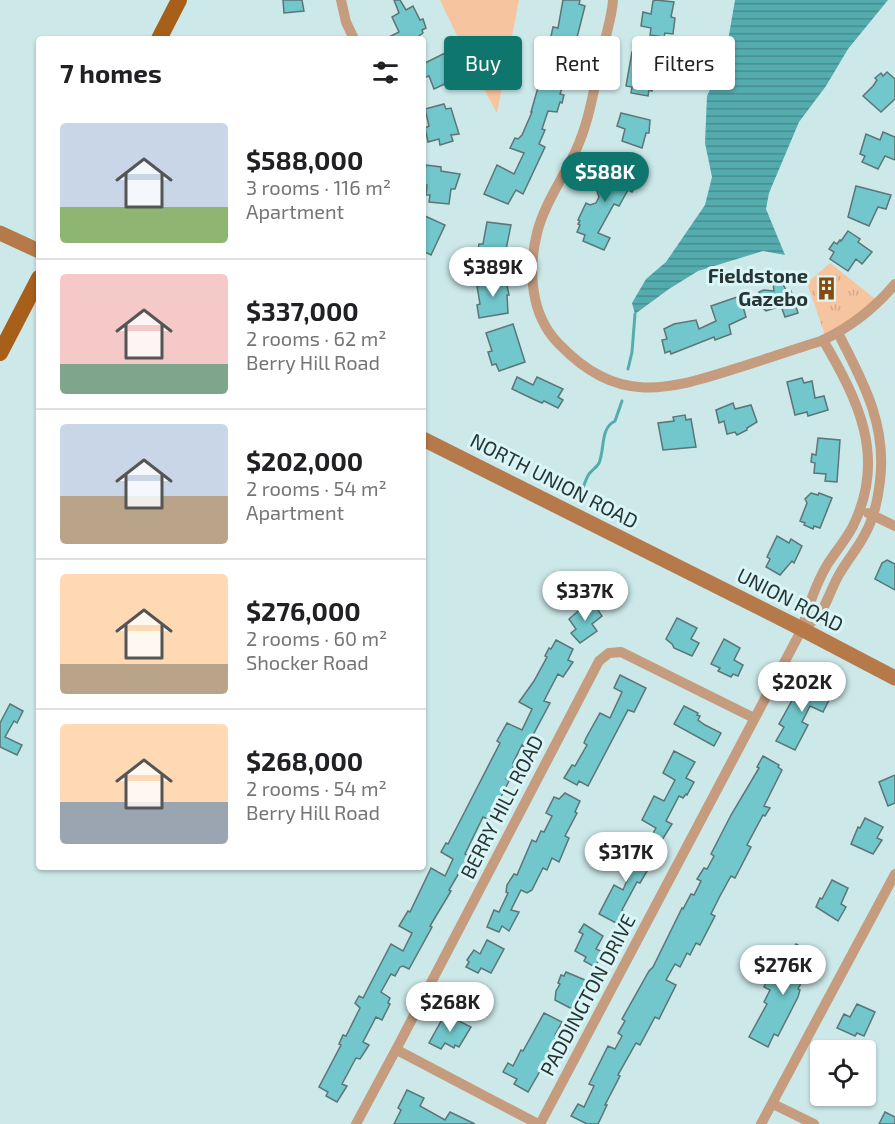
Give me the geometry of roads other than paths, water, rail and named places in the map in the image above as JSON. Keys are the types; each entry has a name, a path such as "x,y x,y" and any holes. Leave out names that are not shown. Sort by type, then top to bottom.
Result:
{"main road":[{"path":"160,36 178,0"},
{"path":"0,232 36,250"},
{"path":"0,353 36,285"},
{"name":"NORTH UNION ROAD","path":"426,441 666,561"},
{"name":"UNION ROAD","path":"666,561 895,678"}],"street":[{"path":"341,0 346,22 353,36"},
{"path":"613,0 586,122 577,149 537,231 532,274 537,310 556,342 586,369 613,382 645,388 689,384 838,333 860,319 895,284"},
{"path":"802,629 819,616 840,573 866,534 874,515 879,492 882,463 881,440 867,389 838,333"},
{"path":"802,629 807,610 826,567 852,526 866,488 867,440 862,417 823,340"},
{"path":"859,510 895,526"},
{"name":"PADDINGTON DRIVE","path":"539,1124 802,629"},
{"name":"BERRY HILL ROAD","path":"356,1124 599,661 609,653 621,651 754,718"},
{"path":"761,1124 895,874"},
{"path":"396,1050 539,1124"},
{"path":"773,1104 814,1124"}],"water":[{"path":"735,0 888,0 848,49 826,86 799,122 769,193 766,209 785,255 763,251 698,271 635,314 632,303 646,279 666,262 705,205 712,177 705,143 707,96 710,90 735,90 735,36 729,36"}],"waterway":[{"path":"628,369 632,352 635,314"},
{"path":"580,496 588,476 599,463 605,434 610,424 615,421 622,401"}],"place":[{"name":"Fieldstone Gazebo","path":"826,288"}]}
